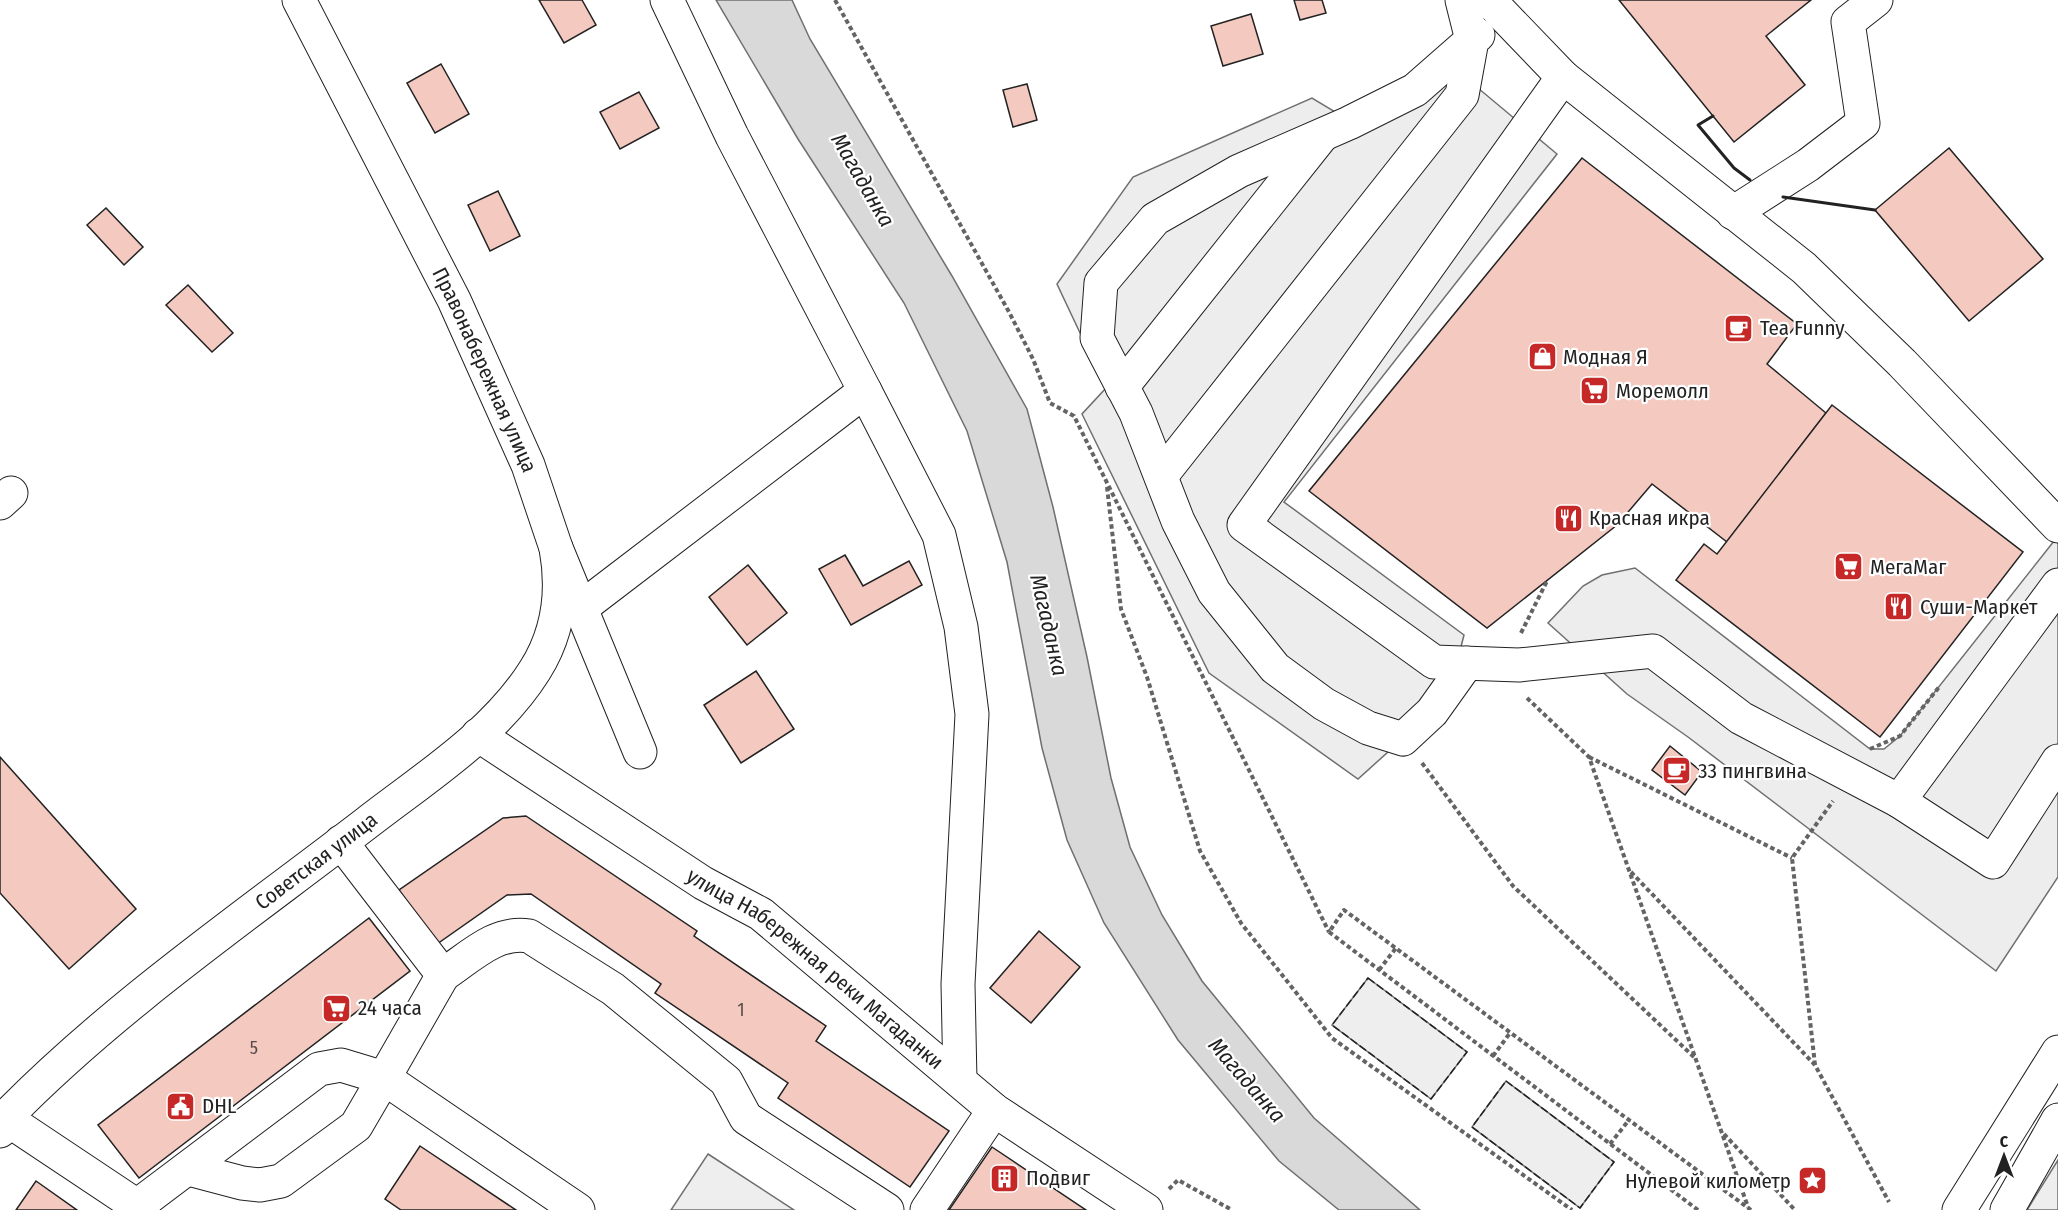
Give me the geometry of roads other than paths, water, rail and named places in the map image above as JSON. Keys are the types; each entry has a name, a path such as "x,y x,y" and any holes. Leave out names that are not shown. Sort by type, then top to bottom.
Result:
{"street":[{"name":"Правонабережная улица","path":"299,0 454,300 528,465 556,548 640,752"},
{"path":"667,0 732,136 939,535 962,627 972,714 958,984 960,1081"},
{"path":"1161,476 1462,95 1472,40 1462,0"},
{"path":"1733,213 1808,165 1863,123 1848,22 1876,0"},
{"path":"1467,663 1432,712 1403,738 1368,728 1324,704 1275,668 1214,592 1178,521 1122,387 1097,338 1101,283 1155,219 1239,171 1415,90 1472,40 1497,8 1563,77 1804,268 1902,363 2058,526"},
{"path":"1563,77 1244,525 1434,662 1518,665 1653,651 1741,718 1899,801 1993,862 2058,761"},
{"path":"1122,387 1323,134"},
{"path":"580,608 865,391"},
{"name":"Советская улица","path":"3,1124 80,1045 478,735 516,698 536,669 551,638 561,593 556,548"},
{"path":"1899,801 2058,585"},
{"name":"улица Набережная реки Магаданки","path":"478,735 703,883 761,914 994,1110 1146,1210"},
{"path":"341,842 443,975"},
{"path":"189,1169 242,1183 260,1185 281,1181 356,1126 443,975 500,938 514,933 529,936 613,989 726,1081 746,1118 887,1210"},
{"path":"1959,1210 2058,1052"},
{"path":"3,1124 140,1208 319,1069 341,1065 384,1078 578,1210"},
{"path":"927,1210 994,1110"},
{"path":"2007,1210 2058,1120"}],"water":[{"name":"Магаданка","path":"716,0 792,0 810,39 952,276 1027,409 1053,507 1087,657 1111,778 1130,847 1162,915 1202,981 1314,1118 1420,1210 1339,1210 1279,1161 1178,1040 1104,923 1067,840 1042,748 1007,562 967,431 904,303 798,139"}],"place":[{"name":"Tea Funny","path":"1739,328"},
{"name":"Модная Я","path":"1542,357"},
{"name":"Моремолл","path":"1595,391"},
{"name":"Красная икра","path":"1568,518"},
{"name":"МегаМаг","path":"1849,567"},
{"name":"Суши-Маркет","path":"1899,607"},
{"name":"33 пингвина","path":"1677,771"},
{"name":"24 часа","path":"337,1008"},
{"name":"DHL","path":"181,1106"},
{"name":"Подвиг","path":"1005,1178"},
{"name":"Нулевой километр","path":"1812,1181"}]}
